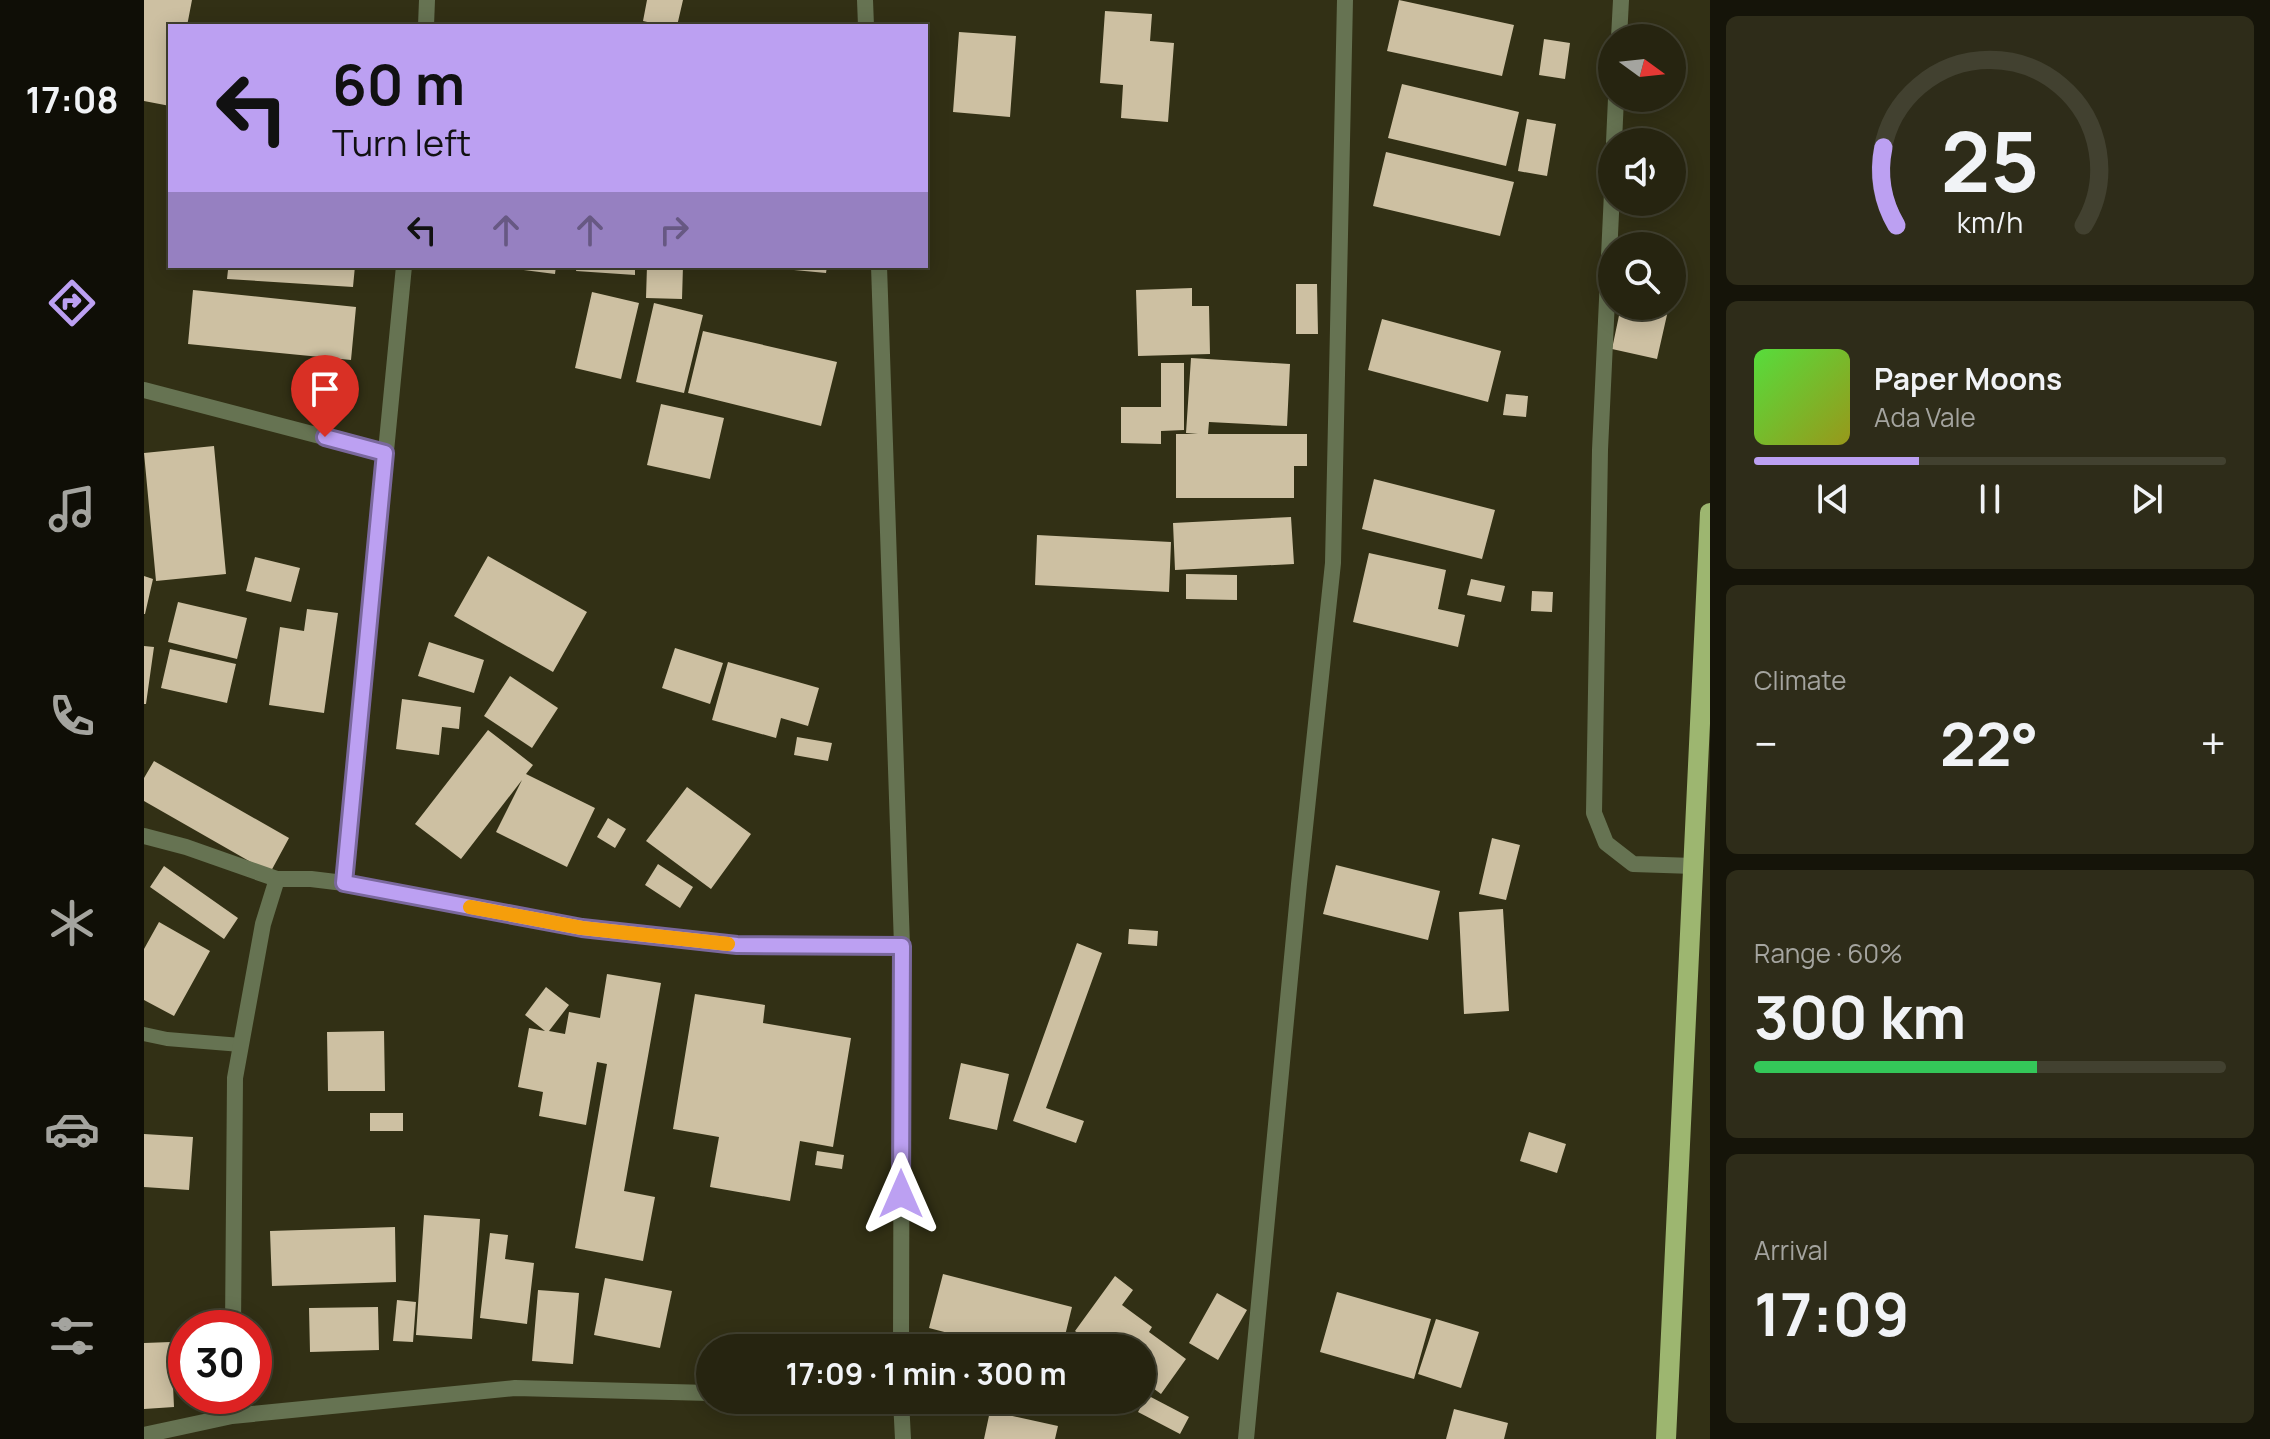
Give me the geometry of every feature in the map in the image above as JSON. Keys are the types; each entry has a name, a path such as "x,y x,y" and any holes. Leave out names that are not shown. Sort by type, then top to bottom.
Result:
{"main road":[{"path":"1666,1439 1710,513"}],"street":[{"path":"426,24 427,0"},
{"path":"865,0 866,24"},
{"path":"1246,1439 1297,899 1333,563 1345,0"},
{"path":"1620,24 1621,0"},
{"path":"1611,216 1600,450 1594,813 1606,843 1633,864 1694,866"},
{"path":"344,883 404,268"},
{"path":"879,268 902,946 901,1334"},
{"path":"144,390 385,453"},
{"path":"144,836 186,847 277,879 344,883 582,928 737,945 902,946"},
{"path":"233,1310 235,1078 263,924 277,879"},
{"path":"144,1435 232,1416 515,1388 696,1393"},
{"path":"902,1414 903,1439"}],"lane":[{"path":"144,1034 241,1045"}],"building":[{"path":"144,0 192,0 187,24 168,24 168,106 144,101"},
{"path":"647,0 683,0 677,24 643,21"},
{"path":"1399,0 1514,25 1502,76 1387,51"},
{"path":"1105,11 1152,14 1150,41 1174,43 1168,122 1121,118 1123,85 1100,83"},
{"path":"959,32 1016,36 1010,117 953,112"},
{"path":"1544,39 1570,43 1565,79 1539,75"},
{"path":"1402,84 1519,112 1506,166 1388,138"},
{"path":"1527,119 1556,124 1547,176 1518,171"},
{"path":"1386,152 1514,182 1500,236 1373,206"},
{"path":"208,268 355,268 353,287 227,279 228,270"},
{"path":"508,268 556,268 555,274"},
{"path":"577,268 635,268 635,275 576,271"},
{"path":"647,268 683,268 682,299 646,298"},
{"path":"794,268 827,268 826,273"},
{"path":"1296,284 1317,284 1318,334 1296,334"},
{"path":"1192,288 1192,306 1209,306 1210,354 1138,356 1136,290"},
{"path":"193,290 356,307 351,360 188,344"},
{"path":"592,292 639,303 621,379 575,368"},
{"path":"654,303 703,315 684,393 636,382"},
{"path":"1382,319 1501,351 1488,402 1368,370"},
{"path":"1618,320 1666,320 1657,359 1612,349"},
{"path":"703,331 837,362 821,426 688,393"},
{"path":"1191,358 1290,364 1287,426 1209,422 1208,434 1307,434 1307,466 1294,466 1294,498 1176,498 1176,434 1198,434 1186,433"},
{"path":"1161,363 1184,363 1184,430 1161,431 1161,444 1121,443 1121,407 1161,407"},
{"path":"1506,394 1528,396 1526,417 1503,415"},
{"path":"661,404 724,418 710,479 647,465"},
{"path":"214,446 226,574 156,581 144,453"},
{"path":"1374,479 1495,510 1482,559 1362,529"},
{"path":"1291,517 1294,564 1175,570 1173,523"},
{"path":"1037,535 1171,542 1169,592 1035,585"},
{"path":"1369,553 1446,570 1438,609 1465,615 1458,647 1353,622"},
{"path":"488,556 587,612 553,672 454,616"},
{"path":"255,557 300,568 291,602 246,591"},
{"path":"1186,574 1237,575 1237,600 1186,599"},
{"path":"144,576 153,579 145,614 144,614"},
{"path":"1471,579 1505,586 1501,602 1467,595"},
{"path":"1532,591 1553,592 1552,612 1531,611"},
{"path":"178,602 247,618 237,659 168,642"},
{"path":"307,609 338,613 324,713 269,705 280,627 304,631"},
{"path":"429,642 484,660 474,693 418,676"},
{"path":"144,646 154,647 146,704 144,704"},
{"path":"675,648 723,663 710,704 662,688"},
{"path":"170,649 236,664 227,703 161,688"},
{"path":"728,662 819,688 808,726 781,718 776,738 712,720"},
{"path":"510,676 558,708 532,748 484,716"},
{"path":"402,699 461,707 459,729 442,727 439,755 396,749"},
{"path":"488,730 533,765 526,774 595,808 567,867 496,832 522,780 461,859 415,824"},
{"path":"797,737 832,743 828,761 794,755"},
{"path":"154,761 289,838 270,873 144,801 144,778"},
{"path":"687,787 751,834 711,889 646,841"},
{"path":"608,818 626,829 615,848 597,837"},
{"path":"1492,838 1520,845 1506,900 1479,894"},
{"path":"658,864 693,887 680,908 645,885"},
{"path":"1336,865 1440,891 1428,940 1323,914"},
{"path":"164,866 238,918 224,939 150,887"},
{"path":"1503,909 1509,1011 1464,1014 1459,912"},
{"path":"159,922 210,951 174,1016 144,1000 144,949"},
{"path":"1129,929 1158,931 1157,946 1128,944"},
{"path":"1077,943 1102,953 1046,1108 1084,1121 1076,1143 1013,1121"},
{"path":"607,974 661,983 624,1191 655,1197 643,1261 575,1248 607,1064 597,1062 586,1125 539,1116 543,1092 518,1087 529,1028 545,1031 525,1015 546,987 569,1005 549,1031 565,1034 569,1012 600,1018"},
{"path":"695,994 765,1005 763,1023 851,1038 833,1147 800,1141 790,1201 710,1187 719,1137 673,1129"},
{"path":"384,1031 385,1091 328,1091 327,1032"},
{"path":"961,1063 1009,1074 997,1130 949,1119"},
{"path":"370,1113 403,1113 403,1131 370,1131"},
{"path":"1529,1132 1566,1144 1557,1173 1520,1161"},
{"path":"144,1134 193,1137 189,1190 144,1187"},
{"path":"817,1151 844,1155 842,1169 815,1165"},
{"path":"424,1215 480,1219 472,1339 416,1335"},
{"path":"395,1227 396,1282 272,1286 270,1231"},
{"path":"490,1233 508,1235 505,1259 534,1263 527,1324 480,1318"},
{"path":"943,1274 1072,1307 1065,1334 952,1334 929,1328"},
{"path":"1115,1276 1133,1290 1122,1305 1152,1327 1149,1332 1152,1334 1079,1334 1075,1331"},
{"path":"605,1278 672,1291 660,1348 594,1335"},
{"path":"538,1290 579,1293 573,1364 532,1361"},
{"path":"1337,1292 1431,1319 1414,1379 1320,1352"},
{"path":"1217,1293 1247,1310 1218,1360 1189,1343"},
{"path":"397,1300 416,1302 413,1342 393,1341"},
{"path":"378,1307 379,1350 310,1352 309,1308"},
{"path":"1436,1319 1479,1332 1461,1388 1418,1374"},
{"path":"1156,1337 1186,1359 1161,1394 1156,1390"},
{"path":"168,1342 168,1407 144,1409 144,1343"},
{"path":"1156,1400 1189,1417 1180,1434 1142,1414 1156,1414"},
{"path":"1454,1409 1508,1423 1504,1439 1446,1439"},
{"path":"989,1414 1004,1414 1058,1426 1055,1439 984,1439"}],"slow traffic":[{"path":"470,907 582,928 728,944"}],"route":[{"path":"325,437 385,453 344,883 613,932 737,945 902,946 901,1194"}]}
